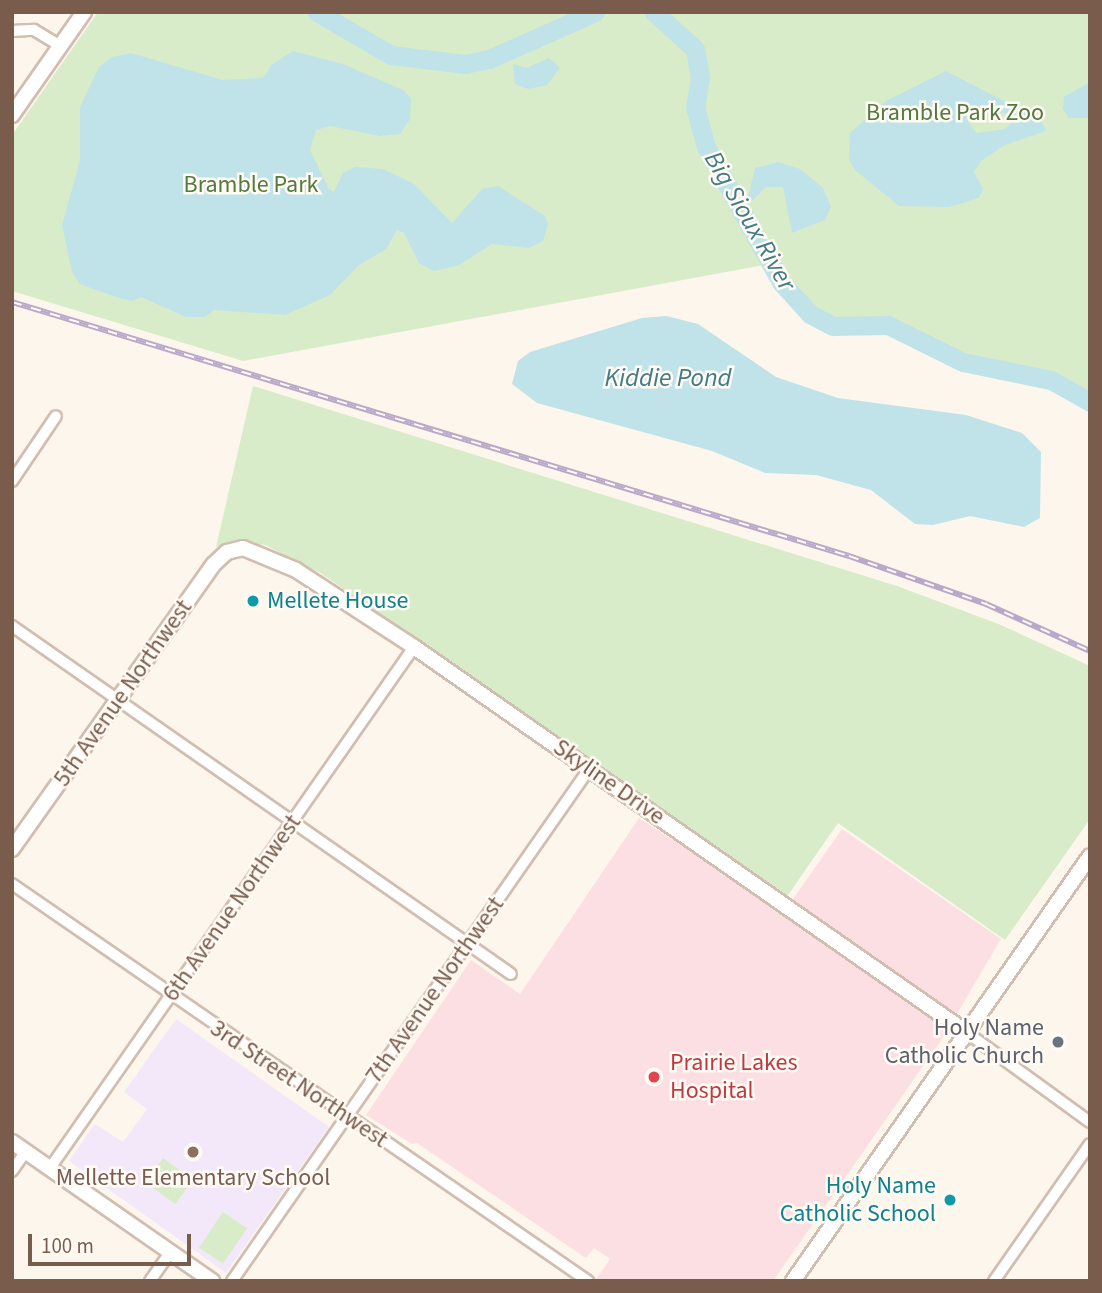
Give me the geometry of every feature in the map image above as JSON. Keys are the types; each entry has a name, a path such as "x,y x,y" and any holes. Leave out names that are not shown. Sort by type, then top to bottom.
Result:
{"street":[{"path":"12,115 84,12"},
{"path":"12,31 34,30 61,46"},
{"path":"12,481 56,416"},
{"name":"Skyline Drive","path":"243,548 268,555 296,570 414,647 966,1032"},
{"name":"5th Avenue Northwest","path":"12,849 214,564 227,552 243,548"},
{"path":"12,625 511,974"},
{"name":"6th Avenue Northwest","path":"50,1168 414,647"},
{"name":"7th Avenue Northwest","path":"232,1281 589,769"},
{"path":"793,1281 1090,856"},
{"name":"3rd Street Northwest","path":"12,884 584,1280"},
{"path":"966,1032 1090,1122"},
{"path":"12,1142 212,1281"},
{"path":"994,1281 1090,1144"},
{"path":"12,1171 26,1152"},
{"path":"150,1281 170,1252"}],"shaded area":[{"name":"Prairie Lakes Hospital","path":"639,818 784,912 842,829 1001,939 942,1039 773,1281 595,1281 610,1259 594,1248 586,1258 417,1143 412,1144 366,1115 471,960 520,994"},
{"name":"Mellette Elementary School","path":"176,1019 329,1127 226,1273 69,1161 95,1124 123,1142 147,1109 124,1092"}],"green space":[{"name":"Bramble Park","path":"98,12 1090,12 1090,402 1051,380 963,362 888,326 822,322 795,300 770,264 243,361 12,291 12,135"},
{"path":"253,386 897,586 1001,625 1090,666 1090,819 1005,940 838,823 786,898 322,574 265,545 233,541 216,547"},
{"path":"163,1158 193,1180 175,1204 145,1182"},
{"path":"223,1212 247,1228 223,1264 199,1248"}],"water":[{"path":"293,51 343,64 403,90 411,99 410,119 400,134 380,136 330,126 316,130 310,150 329,189 334,192 343,173 355,167 383,169 414,184 452,223 482,189 498,186 545,216 548,224 543,241 529,248 492,244 459,265 434,271 419,263 404,233 397,230 386,249 359,265 330,295 285,315 214,310 205,317 186,317 141,297 132,301 80,284 72,272 62,225 80,160 80,107 99,67 112,57 131,53 223,80 263,78 271,65"},
{"path":"549,58 560,68 547,85 528,89 515,84 513,64 526,68"},
{"path":"946,71 1041,120 1046,131 1005,145 981,161 974,172 983,189 979,198 949,207 899,206 855,170 849,160 850,133 886,101","holes":["981,108 1011,115 1013,121 1005,129 977,133 966,119 970,111"]},
{"path":"1090,82 1090,118 1069,118 1063,109 1064,97"},
{"path":"778,162 800,169 823,188 831,207 825,220 792,233 783,187 766,187 752,201 748,197 755,168"},
{"name":"Kiddie Pond","path":"666,316 698,324 776,377 838,398 966,415 1022,433 1041,452 1040,518 1024,527 970,516 933,525 915,524 871,490 816,475 765,473 712,451 537,403 512,384 518,361 530,352 642,318"}],"waterway":[{"name":"Big Sioux River","path":"317,12 391,55 465,64 489,59 595,12"},
{"name":"Big Sioux River","path":"654,12 695,49 700,77 695,107 706,147 781,282 810,314 833,326 888,325 963,362 1051,380 1090,402"}],"railway":[{"path":"12,302 849,556 986,604 1090,651"}],"place":[{"name":"Mellete House","path":"253,601"},
{"name":"Holy Name Catholic Church","path":"1058,1042"},
{"name":"Prairie Lakes Hospital","path":"654,1077"},
{"name":"Mellette Elementary School","path":"193,1152"},
{"name":"Holy Name Catholic School","path":"950,1200"}],"park label":[{"name":"Bramble Park Zoo","path":"955,113"}]}
